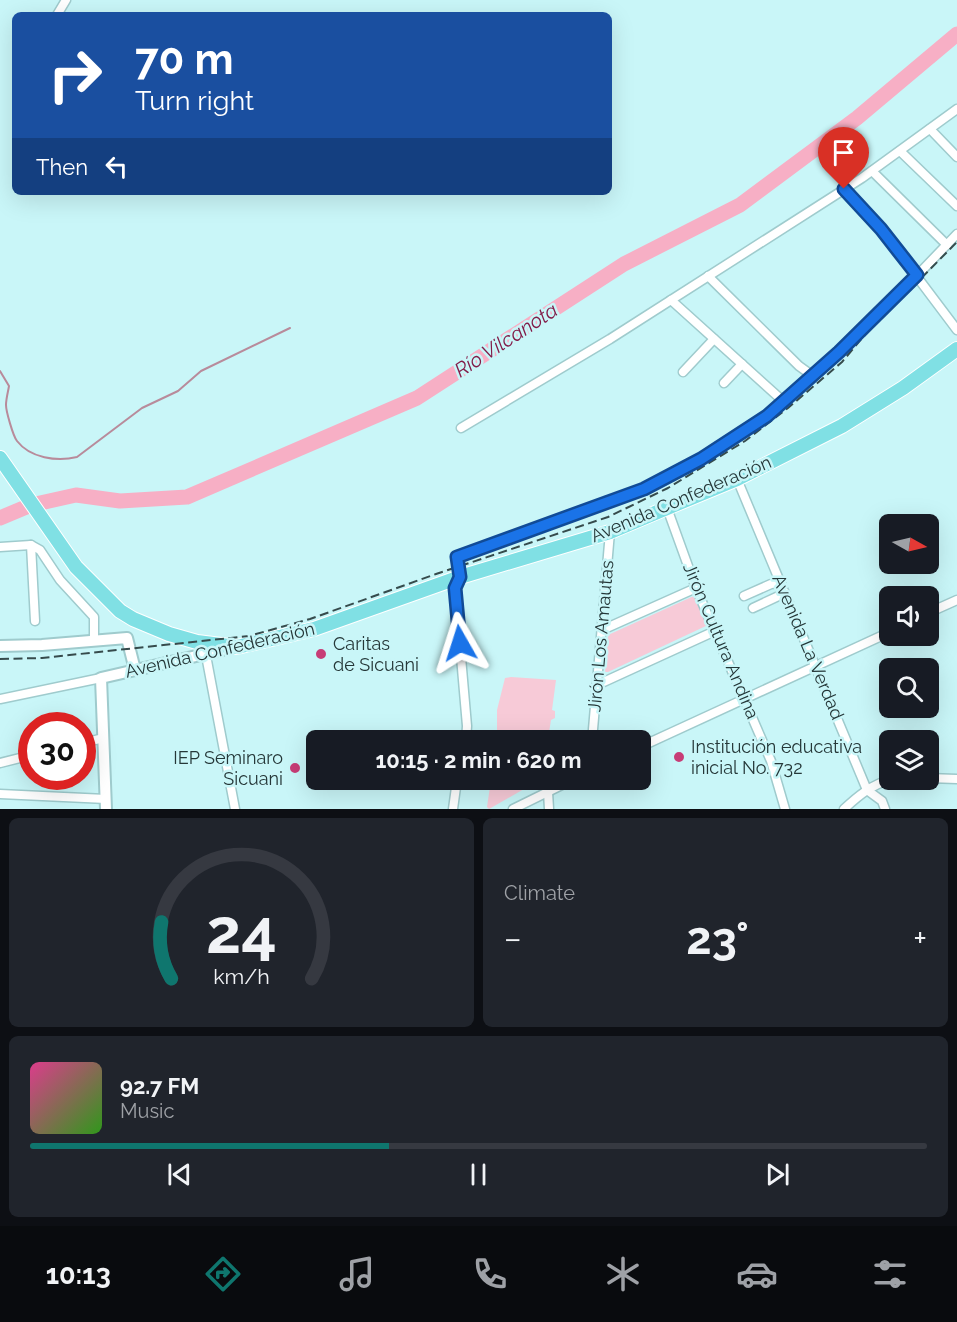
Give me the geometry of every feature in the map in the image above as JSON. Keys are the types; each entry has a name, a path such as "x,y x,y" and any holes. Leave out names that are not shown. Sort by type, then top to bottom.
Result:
{"highway":[{"name":"Avenida Confederación","path":"205,649 237,647 314,629 460,577 610,532 737,479 842,426 903,388 957,349"},
{"path":"0,458 60,544 90,582 120,611 133,619 205,649"}],"street":[{"path":"461,428 527,390 671,300 872,171 957,109"},
{"path":"930,129 957,157"},
{"path":"900,150 957,206"},
{"path":"872,171 947,245"},
{"path":"844,189 881,229 957,330"},
{"path":"467,730 455,588 460,577 457,557 644,489 701,459 767,416 813,376 885,309 957,234"},
{"path":"708,276 813,376"},
{"path":"671,300 783,401"},
{"path":"683,372 714,339"},
{"path":"724,383 742,364"},
{"name":"Avenida La Verdad","path":"737,479 867,790 882,801 885,809"},
{"name":"Jirón Cultura Andina","path":"667,508 696,588 771,761 785,809"},
{"name":"Jirón Los Amautas","path":"593,730 610,532"},
{"path":"0,547 31,545 40,550 60,580 94,617 94,641"},
{"path":"31,545 35,621"},
{"path":"744,596 771,584 781,583"},
{"path":"602,630 696,588"},
{"path":"753,608 785,593"},
{"path":"939,608 957,600"},
{"path":"133,619 127,638 135,670"},
{"path":"597,685 716,631"},
{"path":"651,742 879,637"},
{"path":"0,646 127,638"},
{"path":"205,649 236,809"},
{"name":"Avenida Confederación","path":"0,699 135,670 205,649"},
{"path":"0,794 106,804 101,678"},
{"path":"96,740 104,738"},
{"path":"0,763 18,758"},
{"path":"939,778 957,779"},
{"path":"844,809 879,783"},
{"path":"453,809 456,790"},
{"path":"513,809 552,790"},
{"path":"548,792 549,809"}],"shaded area":[{"path":"696,595 708,625 605,672 608,635"},
{"path":"505,678 556,680 552,710 555,711 555,718 551,720 549,730 497,730 497,710"},
{"path":"490,790 522,790 489,809 487,807"}],"waterway":[{"name":"Río Vilcanota","path":"0,518 31,505 76,495 120,501 187,497 417,398 624,264 740,205 857,118 957,34"},
{"path":"0,371 9,386 6,408 12,429 22,447 36,455 53,459 77,457 142,408 178,391 201,371 290,328"}],"railway":[{"path":"0,659 42,658 249,636 310,619 608,517 668,488 745,441 788,408 842,362 863,337 957,242"}],"place":[{"name":"Caritas de Sicuani","path":"321,654"},
{"name":"Institución educativa inicial No. 732","path":"679,757"},
{"name":"IEP Seminaro Sicuani","path":"295,768"}],"route":[{"path":"460,643 455,588 460,577 457,557 644,489 701,459 767,416 885,309 917,275 881,229 844,189"}]}
